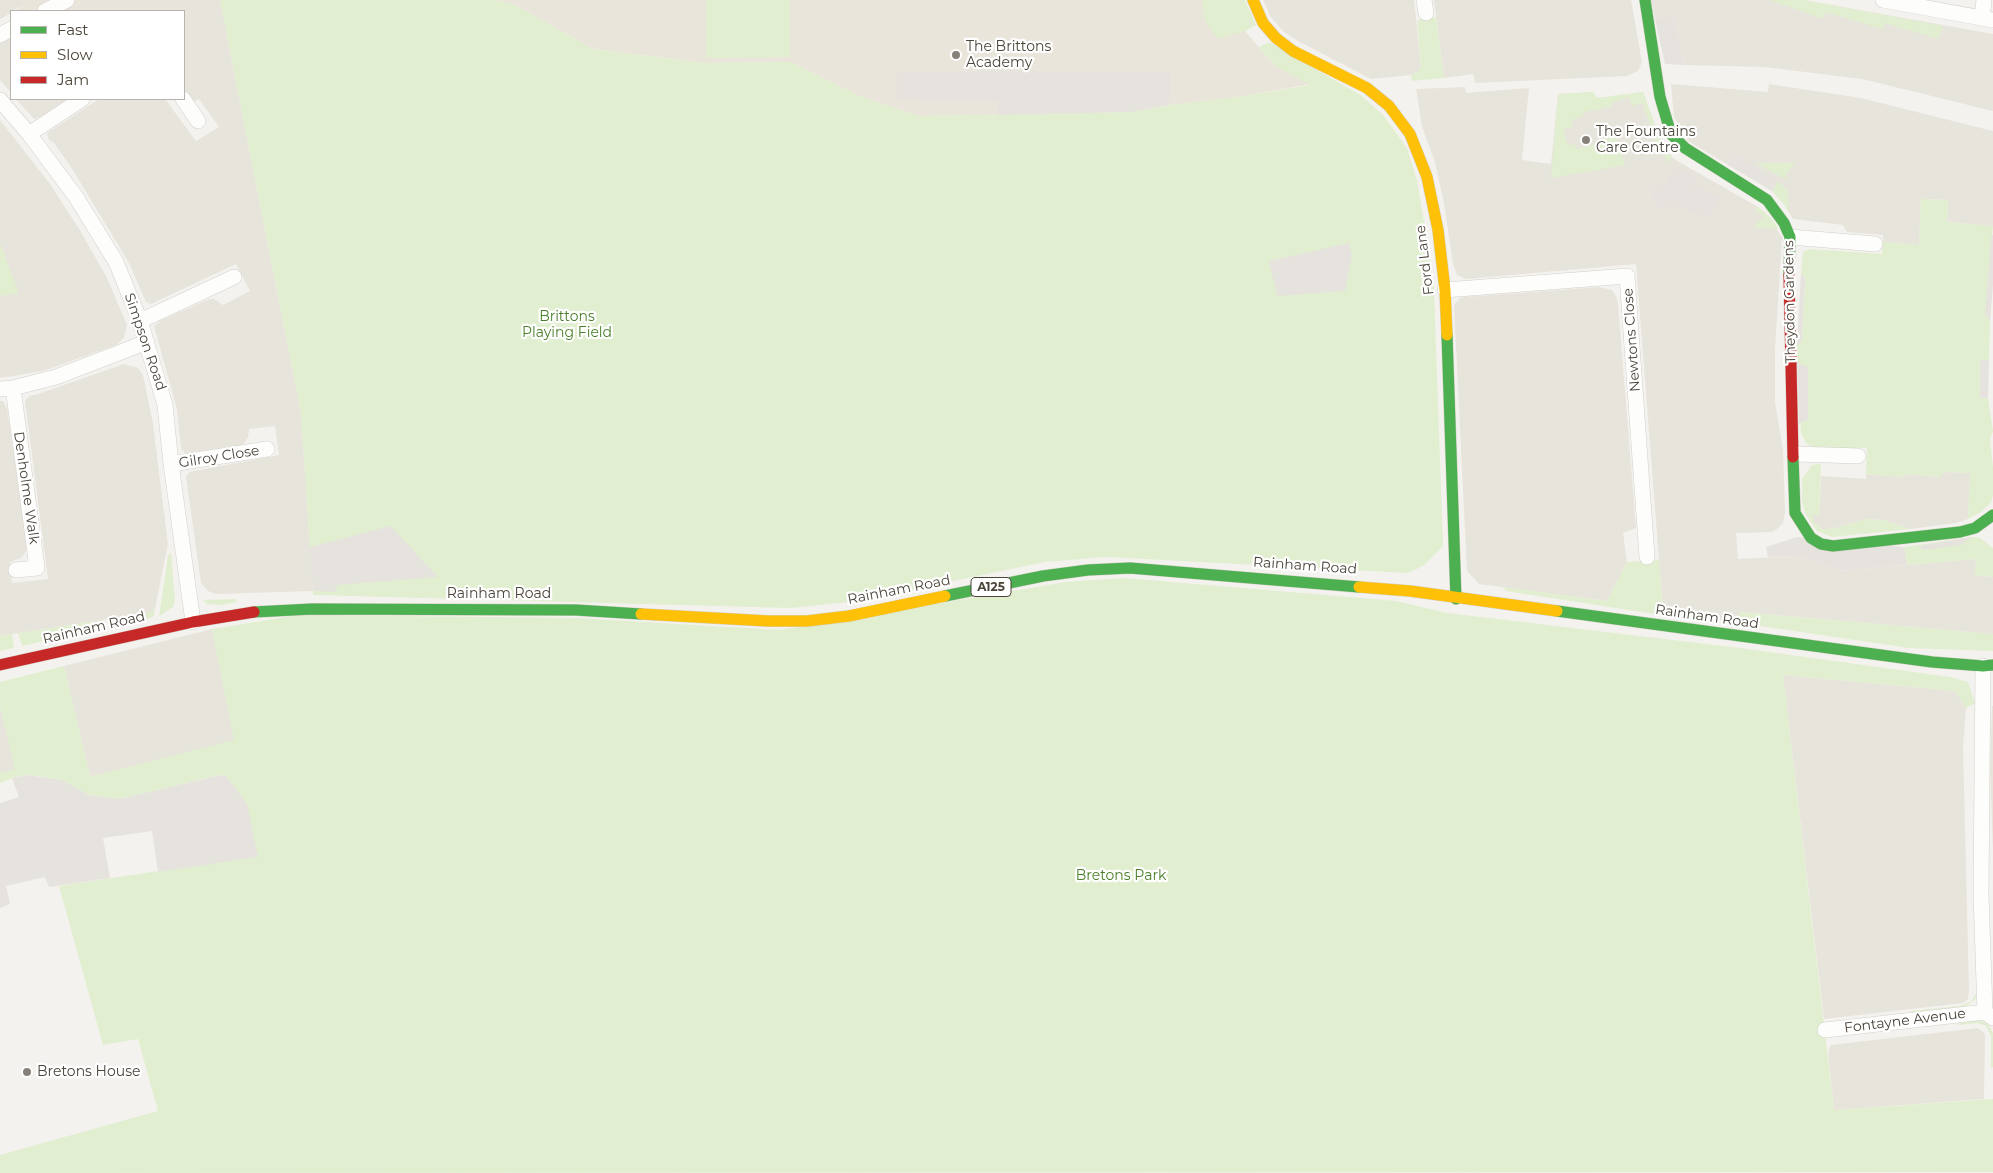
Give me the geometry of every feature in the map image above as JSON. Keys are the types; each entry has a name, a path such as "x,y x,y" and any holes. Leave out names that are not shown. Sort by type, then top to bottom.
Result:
{"main road":[{"name":"Ford Lane","path":"1253,0 1264,23 1276,38 1293,52 1367,88 1389,106 1410,134 1427,177 1438,230 1445,290 1456,599"},
{"name":"Theydon Gardens","path":"1644,0 1660,97 1664,116 1671,134 1685,148 1766,200 1784,223 1790,237 1789,306 1796,513 1802,526 1811,538 1821,544 1833,546 1960,532 1991,521"},
{"name":"Rainham Road","path":"0,665 193,622 264,611 312,609 576,610 768,621 807,621 849,616 1043,576 1088,570 1130,568 1363,586 1932,662 1990,667"}],"street":[{"path":"47,10 67,0"},
{"path":"1883,0 1988,19 1984,0"},
{"name":"Simpson Road","path":"0,100 29,134 76,197 116,262 140,321 165,406 171,464 193,622"},
{"path":"29,134 80,100"},
{"path":"184,100 198,121"},
{"path":"1790,237 1875,244"},
{"name":"Newtons Close","path":"1445,290 1627,276 1648,557"},
{"path":"140,321 234,277"},
{"path":"6,389 56,377 147,342"},
{"name":"Denholme Walk","path":"6,389 37,568 16,570"},
{"name":"Gilroy Close","path":"171,464 267,450"},
{"path":"1794,454 1858,456"},
{"path":"1989,1015 1981,894 1990,667"},
{"name":"Fontayne Avenue","path":"1825,1030 1989,1015"}],"shaded area":[{"path":"0,0 23,0 26,5 10,10 10,14 0,19"},
{"path":"23,0 85,0 64,10 16,10 26,5"},
{"path":"85,0 220,0 301,413 313,591 216,594 208,591 201,583 186,477 189,472 279,455 275,426 249,429 248,437 242,446 185,453 181,449 177,409 154,326 160,321 209,299 214,299 223,305 250,291 236,264 151,304 146,302 129,263 71,167 54,143 49,140 47,133 97,100 166,100 196,141 219,127 199,99 192,102 185,95 185,10 64,10"},
{"name":"The Brittons Academy","path":"496,0 1231,0 1245,31 1275,66 1311,84 1238,97 1169,105 1130,112 919,116 862,97 791,62 705,63 593,49 515,5"},
{"path":"1263,0 1414,0 1421,67 1419,71 1411,75 1371,79 1298,41 1283,31 1270,16"},
{"path":"1434,0 1631,0 1642,62 1638,71 1627,76 1475,83 1473,74 1444,78"},
{"path":"1651,0 1804,0 1993,34 1993,111 1862,79 1764,67 1684,65 1674,17 1655,19"},
{"path":"1674,16 1684,65 1665,64 1655,19"},
{"path":"10,37 10,92 0,80 0,42"},
{"path":"897,71 1170,71 1169,105 1130,112 998,115 998,102 897,100"},
{"path":"1671,84 1768,92 1769,84 1861,98 1993,131 1993,226 1947,222 1948,200 1921,199 1919,245 1883,242 1883,235 1847,232 1843,225 1793,219 1784,204 1772,191 1688,141 1674,117"},
{"path":"1465,87 1466,93 1529,88 1522,160 1551,164 1558,94 1593,92 1597,98 1643,92 1663,147 1674,159 1758,207 1770,217 1782,238 1775,349 1775,402 1783,450 1785,512 1783,523 1772,532 1736,533 1738,559 1799,556 1840,571 1976,559 1975,575 1993,577 1993,634 1740,612 1740,623 1663,611 1636,264 1466,279 1457,275 1453,264 1444,203 1435,162 1422,127 1416,89"},
{"path":"17,100 66,100 40,117 34,119"},
{"path":"0,120 50,184 81,232 107,278 127,325 124,338 116,345 43,371 0,378"},
{"path":"1734,154 1778,181 1772,191 1728,165"},
{"path":"1676,167 1698,177 1694,186 1720,197 1709,218 1673,206 1657,209 1651,188 1667,183"},
{"path":"1993,234 1993,285 1990,321 1985,313 1991,237"},
{"path":"1349,243 1352,257 1345,291 1277,296 1269,261"},
{"path":"1801,274 1805,278 1802,341 1797,345"},
{"path":"1599,287 1612,290 1618,304 1636,528 1623,533 1627,562 1607,601 1479,584 1467,571 1454,305 1460,298 1465,297"},
{"path":"1980,360 1989,360 1988,398 1980,398"},
{"path":"1797,362 1808,367 1808,419 1799,424"},
{"path":"124,364 138,368 143,375 153,424 168,544 155,609 147,613 0,636 0,401 3,401 7,409 28,549 21,558 10,562 12,583 48,579 25,401 29,396"},
{"path":"1943,472 1970,473 1968,519 1956,523 1911,529 1883,520 1867,519 1831,529 1822,529 1813,523 1811,515 1819,515 1821,476 1866,479 1866,474 1902,477 1903,474 1941,477"},
{"path":"391,526 438,577 337,585 336,592 313,591 310,547"},
{"path":"1797,537 1904,547 1907,565 1840,571 1799,556 1768,557 1766,547"},
{"path":"1972,537 1961,545 1923,550 1919,546"},
{"path":"212,629 235,740 90,777 64,666"},
{"path":"1783,675 1955,691 1966,708 1963,747 1969,990 1968,999 1963,1003 1824,1019"},
{"path":"0,706 16,769 0,773"},
{"path":"1993,706 1993,850 1990,772"},
{"path":"28,775 62,780 89,795 120,799 220,775 226,776 247,804 258,857 158,872 152,831 103,838 110,878 49,887 45,877 6,886 10,904 0,908 0,803 19,797 12,778"},
{"path":"1978,1028 1985,1034 1984,1099 1834,1110 1828,1053 1831,1045"}],"green space":[{"name":"Brittons Playing Field","path":"220,0 496,0 515,5 593,49 705,63 791,62 862,97 919,116 1130,112 1310,85 1275,66 1259,47 1269,42 1362,96 1383,115 1407,148 1417,180 1425,227 1416,228 1417,238 1428,236 1434,290 1443,546 1423,566 1408,573 1106,557 1045,562 851,602 790,608 313,595 301,413"},
{"path":"706,0 790,0 790,57 706,58"},
{"path":"1202,0 1245,0 1256,25 1245,31 1218,39 1205,21"},
{"path":"1770,0 1804,0 1943,26 1938,39 1885,23 1882,29 1826,12 1823,19"},
{"path":"1436,17 1444,78 1412,81 1411,75 1419,71 1421,67 1417,20"},
{"path":"1593,92 1597,98 1643,92 1663,147 1672,157 1667,163 1663,152 1659,153 1643,103 1632,106 1629,97 1612,103 1612,106 1582,113 1583,116 1571,120 1573,126 1563,130 1568,145 1574,144 1576,149 1606,142 1606,139 1616,136 1625,165 1551,178 1558,94"},
{"path":"1755,163 1795,163 1787,173 1786,179"},
{"path":"1778,181 1788,191 1789,213 1784,204 1772,191"},
{"path":"1921,199 1948,200 1947,222 1993,226 1985,313 1990,321 1989,360 1981,360 1981,398 1988,398 1993,431 1990,439 1993,495 1991,502 1981,512 1968,519 1970,473 1944,472 1941,477 1904,474 1902,477 1866,474 1867,448 1814,448 1806,443 1801,433 1797,345 1802,341 1805,278 1801,274 1803,252 1809,249 1882,254 1883,242 1919,245"},
{"path":"1758,207 1770,217 1779,229 1753,227 1764,217 1755,210"},
{"path":"0,243 19,293 0,296"},
{"path":"1821,464 1819,515 1812,515 1814,523 1822,529 1831,529 1867,519 1883,520 1911,529 1832,537 1817,531 1805,513 1802,501 1802,479 1812,465"},
{"path":"1972,537 1980,538 1993,548 1993,577 1975,575 1976,559 1907,565 1904,547"},
{"path":"171,552 175,601 173,607 159,616 168,556"},
{"path":"1659,560 1663,611 1716,619 1713,623 1506,591 1503,587 1607,601 1627,562"},
{"name":"Bretons Park","path":"1124,578 1396,601 1447,613 1740,648 1950,677 1968,682 1975,703 1966,708 1955,691 1783,675 1834,1110 1993,1099 1993,1172 0,1173 0,1155 158,1111 138,1039 103,1045 59,886 258,856 233,788 226,776 219,775 120,799 89,795 62,780 45,777 28,775 0,783 0,773 15,769 0,706 0,682 64,666 90,777 234,740 212,629 299,615 577,618 780,630 1066,582"},
{"path":"236,599 237,602 221,605 207,604 203,600"},
{"path":"155,609 154,616 148,619 111,626 110,619 147,613"},
{"path":"1739,612 1993,634 1993,651 1909,648 1740,623"},
{"path":"103,620 104,627 22,646 18,633"},
{"path":"12,634 14,648 0,651 0,636"},
{"path":"1975,995 1977,995 1975,1000 1962,1008 1910,1013 1910,1011 1960,1006 1972,1001"},
{"path":"1979,1020 1988,1024 1993,1033 1993,1067 1991,1068 1991,1036 1986,1026 1978,1023 1958,1025 1958,1022"}],"traffic: fast":[{"path":"1645,0 1660,97 1671,134 1685,148 1767,200 1784,223 1790,237 1789,275"},
{"path":"1447,335 1456,599"},
{"path":"1793,457 1795,513 1811,538 1821,544 1833,546 1960,532 1975,528 1993,515"},
{"path":"945,596 1043,576 1088,570 1130,568 1359,587"},
{"path":"254,612 312,609 576,610 641,614"},
{"path":"1557,611 1932,662 1993,665"}],"traffic: slow":[{"path":"1253,0 1263,23 1276,38 1293,51 1367,88 1389,106 1410,134 1427,177 1438,230 1445,290 1447,335"},
{"path":"1359,587 1410,591 1557,611"},
{"path":"641,614 768,621 807,621 849,616 945,596"}],"traffic: jam":[{"path":"1789,275 1793,457"},
{"path":"0,665 193,622 254,612"}],"place":[{"name":"The Brittons Academy","path":"956,55"},
{"name":"The Fountains Care Centre","path":"1586,140"},
{"name":"Bretons House","path":"27,1072"}]}
